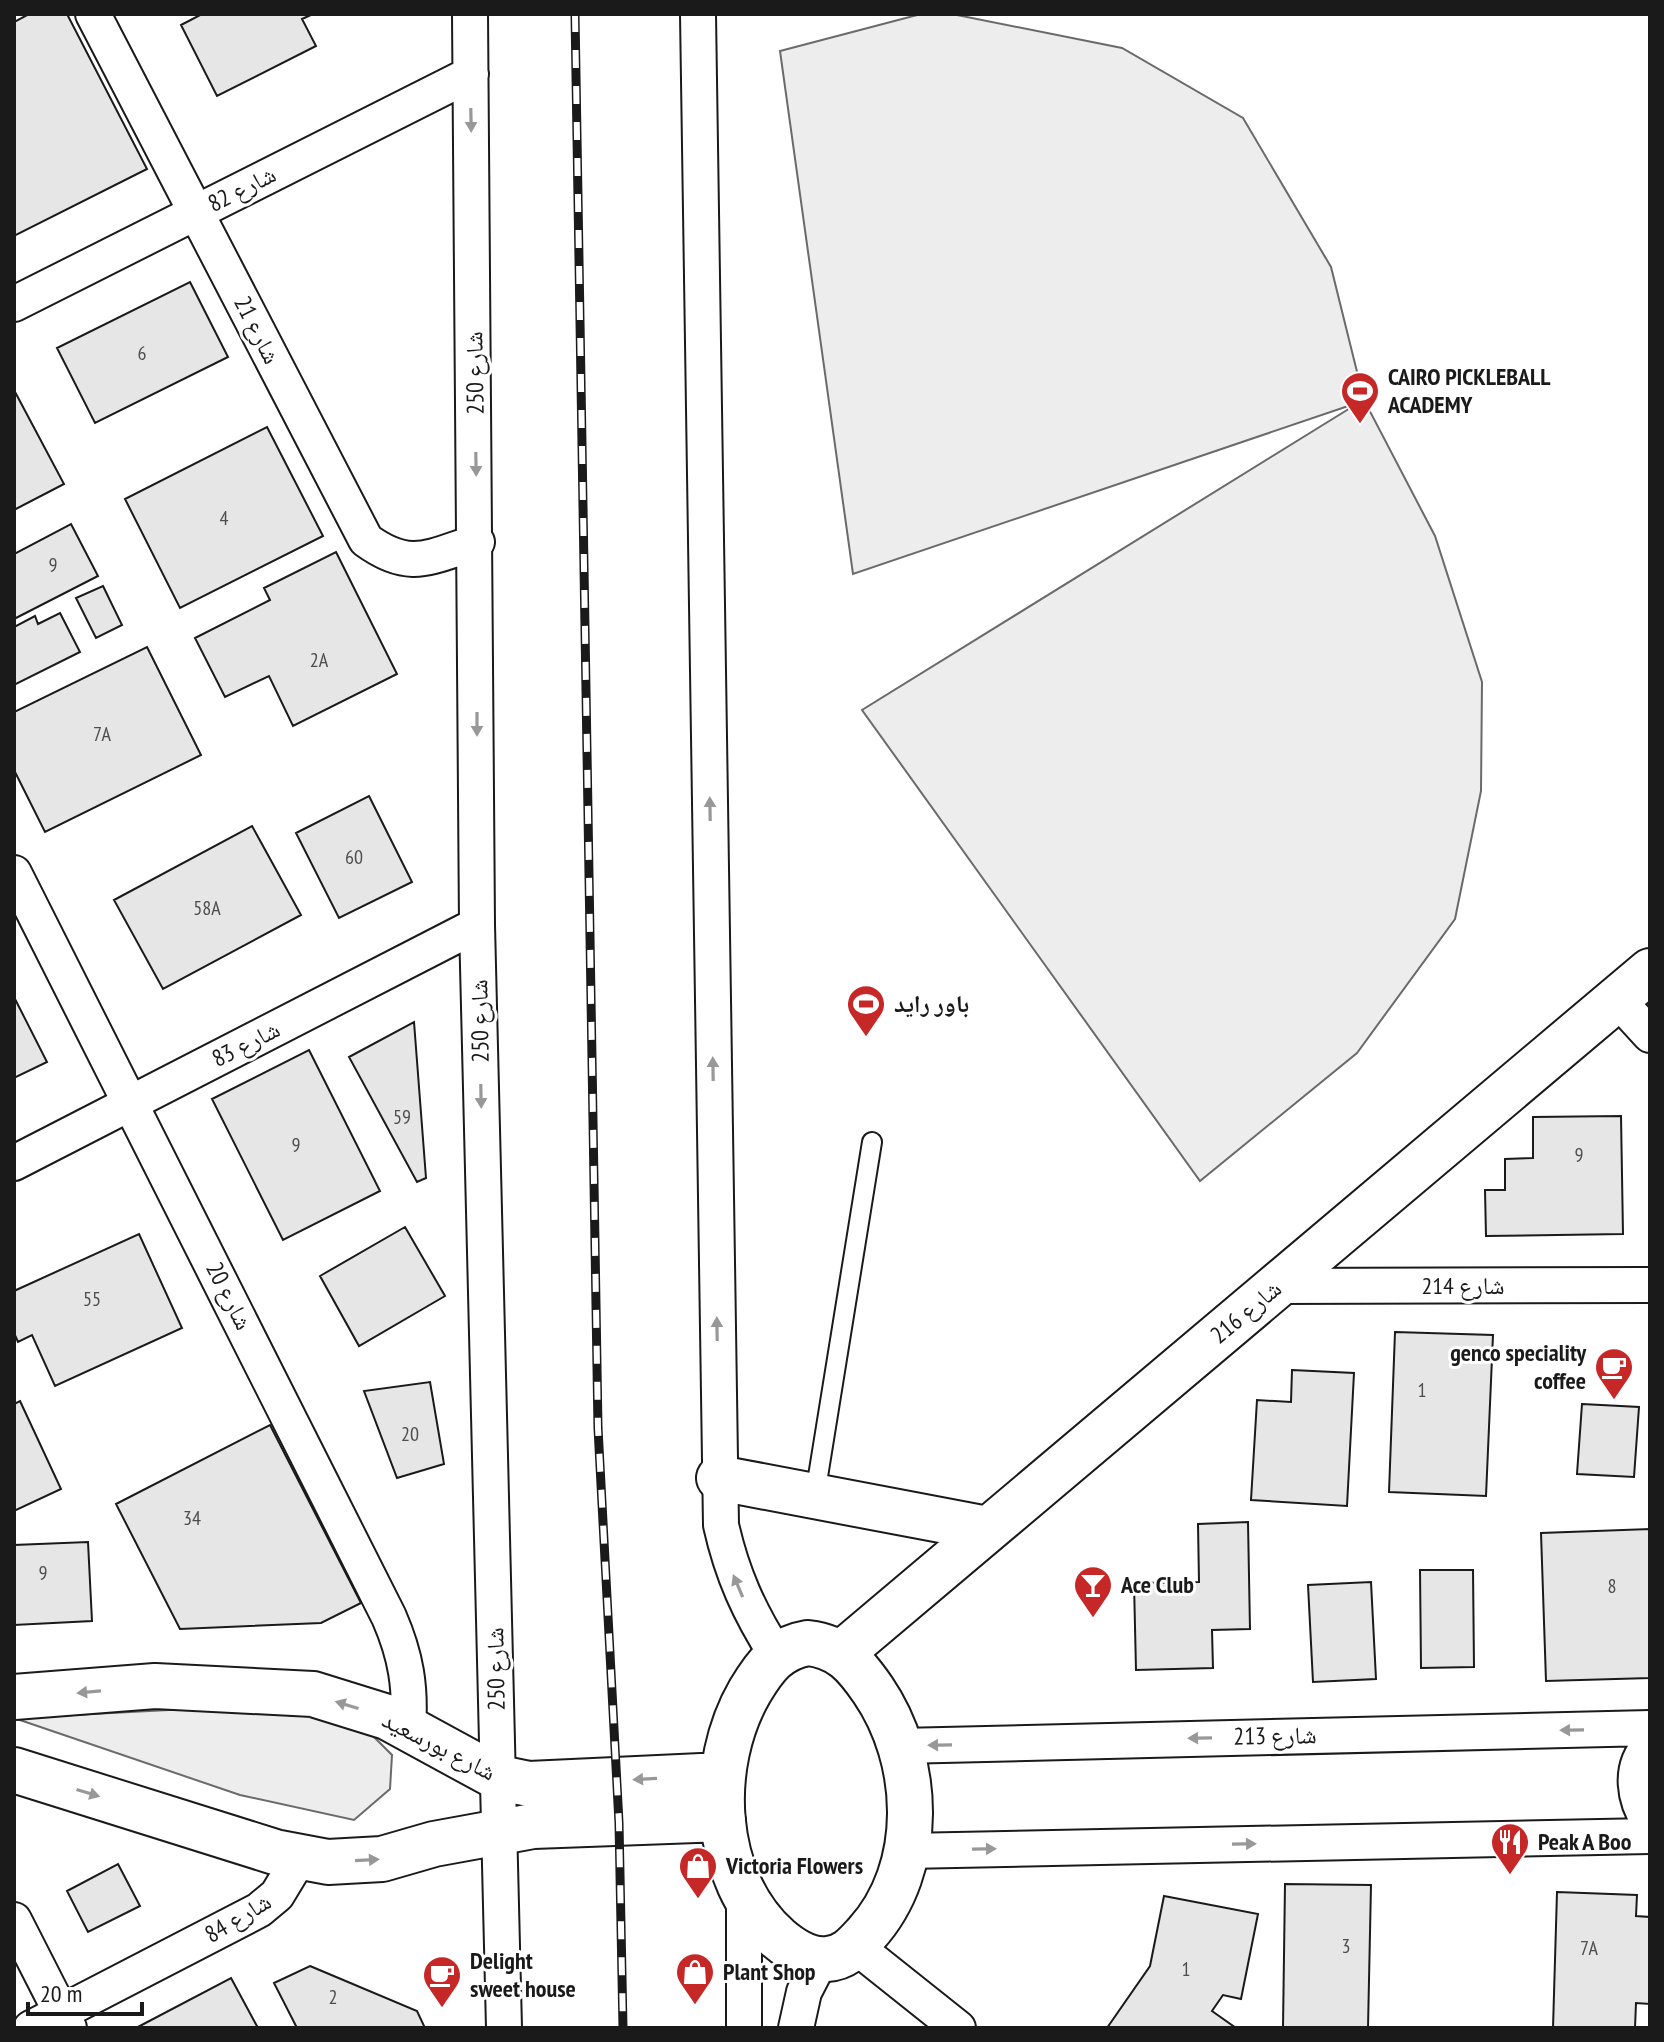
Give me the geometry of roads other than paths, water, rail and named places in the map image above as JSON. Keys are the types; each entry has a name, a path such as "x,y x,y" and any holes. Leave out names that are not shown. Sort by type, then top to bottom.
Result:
{"main road":[{"name":"شارع 216","path":"843,1652 1650,971"},
{"path":"719,1478 988,1529"},
{"path":"808,1643 827,1645 843,1652 876,1695 900,1746 910,1798 906,1851 888,1902 838,1953 784,1943 754,1912 727,1844 723,1819 723,1775 729,1740 741,1707 776,1654 808,1643"},
{"name":"شارع بورسعيد","path":"14,1697 155,1686 313,1694 387,1717 499,1778 529,1784 723,1775"},
{"path":"14,1770 275,1852 328,1862 382,1859 533,1826 723,1819"}],"street":[{"name":"شارع 21","path":"93,14 366,540 389,557 417,560 477,542"},
{"name":"شارع 250","path":"470,14 477,542 477,925 504,2028"},
{"path":"698,14 721,1525 732,1571 750,1614 776,1654"},
{"name":"شارع 82","path":"14,304 471,74"},
{"name":"شارع 20","path":"14,873 394,1629 404,1652 411,1690 408,1729"},
{"name":"شارع 83","path":"14,1163 477,925"},
{"path":"1617,999 1650,1035"},
{"name":"شارع 214","path":"1276,1286 1650,1285"},
{"name":"شارع 213","path":"900,1746 1650,1728"},
{"path":"1650,1745 1637,1768 1635,1788 1639,1807 1650,1824"},
{"path":"906,1851 1650,1836"},
{"name":"شارع 84","path":"31,2028 65,2020 259,1910 277,1895 300,1857"},
{"path":"744,1893 744,2028"},
{"path":"14,1920 65,2020"},
{"path":"796,2028 804,1992 838,1953 958,2028"}],"lane":[{"path":"815,1495 872,1142"}],"railway":[{"path":"575,14 598,1428 619,1823 623,2028"}],"place":[{"name":"CAIRO PICKLEBALL ACADEMY","path":"1360,425"},
{"name":"باور رايد","path":"866,1038"},
{"name":"genco speciality coffee","path":"1614,1401"},
{"name":"Ace Club","path":"1093,1619"},
{"name":"Peak A Boo","path":"1510,1876"},
{"name":"Victoria Flowers","path":"698,1900"},
{"name":"Plant Shop","path":"695,2006"},
{"name":"Delight sweet house","path":"442,2009"}]}
